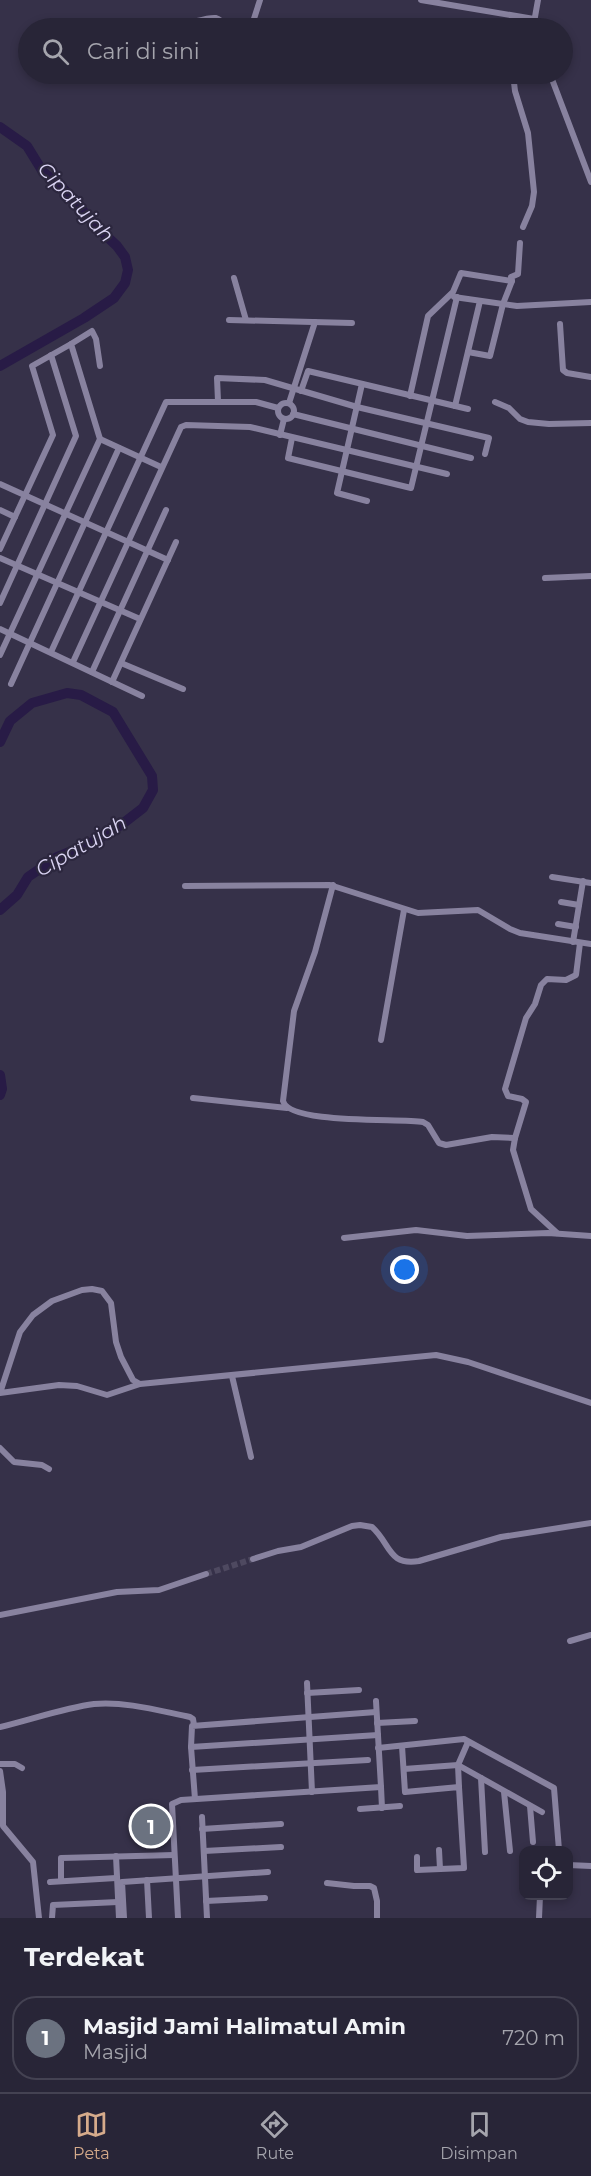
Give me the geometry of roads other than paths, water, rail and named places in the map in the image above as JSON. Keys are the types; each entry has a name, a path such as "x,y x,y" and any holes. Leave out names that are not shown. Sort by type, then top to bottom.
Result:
{"street":[{"path":"254,18 260,0"},
{"path":"421,0 528,18"},
{"path":"534,18 538,0"},
{"path":"514,84 528,133 534,192 532,206 523,227"},
{"path":"554,84 591,182"},
{"path":"468,352 490,356 503,304 512,281 511,277 518,274 520,243"},
{"path":"292,438 288,458 411,488 461,273 512,281"},
{"path":"234,278 246,320"},
{"path":"410,396 428,316 454,296 517,306 591,302"},
{"path":"455,406 480,301"},
{"path":"229,320 352,323"},
{"path":"289,403 315,322"},
{"path":"560,324 563,370 567,373 591,377"},
{"path":"0,549 3,536 15,517 53,435 32,366 92,332 96,339 100,366"},
{"path":"0,655 100,439 71,344"},
{"path":"0,603 76,436 51,355"},
{"path":"301,391 308,371 468,409"},
{"path":"218,401 218,378 264,380 357,407 489,438 485,454"},
{"path":"362,384 337,493 367,501"},
{"path":"51,652 166,402 256,402 278,408"},
{"path":"495,402 509,408 520,419 528,422 591,423"},
{"path":"278,408 282,404 289,403"},
{"path":"278,408 279,415 290,418 293,414 293,406 289,403"},
{"path":"293,414 471,458"},
{"path":"280,435 284,418"},
{"path":"73,662 178,431 186,425 250,427 447,474"},
{"path":"100,439 161,467"},
{"path":"10,684 119,448"},
{"path":"0,484 168,560"},
{"path":"0,510 15,517"},
{"path":"92,672 166,510"},
{"path":"112,682 176,542"},
{"path":"0,558 140,619"},
{"path":"545,578 591,576"},
{"path":"0,629 142,696"},
{"path":"121,663 183,689"},
{"path":"552,877 591,882"},
{"path":"557,1233 531,1209 513,1150 526,1102 508,1096 505,1089 526,1018 535,1004 544,980 566,980 576,975 576,927 583,881"},
{"path":"287,1108 283,1101 294,1011 315,952 333,885"},
{"path":"185,886 333,885 404,910 428,913 478,910 515,931 591,944"},
{"path":"561,902 579,905"},
{"path":"381,1040 404,910"},
{"path":"558,924 576,927"},
{"path":"193,1098 287,1108 306,1114 358,1120 423,1122 432,1130 439,1143 446,1145 492,1137 515,1138"},
{"path":"344,1238 416,1230 467,1236 557,1233 591,1236"},
{"path":"140,1384 133,1380 117,1349 109,1298 102,1291 92,1289 52,1301 41,1307 26,1323 20,1332 0,1393 59,1385 77,1386 107,1395 140,1384 436,1355 468,1362 591,1403"},
{"path":"232,1376 251,1456"},
{"path":"0,1448 14,1462 36,1464 49,1469"},
{"path":"253,1559 301,1547 360,1525 372,1527 395,1557 405,1562 419,1561 527,1532 591,1523"},
{"path":"0,1615 117,1592 159,1590 206,1574"},
{"path":"570,1641 591,1635"},
{"path":"307,1683 312,1792"},
{"path":"308,1694 358,1690"},
{"path":"376,1701 382,1808"},
{"path":"0,1727 95,1704 129,1706 190,1717 194,1725 191,1728 191,1747 195,1799"},
{"path":"194,1725 376,1712"},
{"path":"377,1723 415,1721"},
{"path":"191,1747 378,1735"},
{"path":"378,1748 464,1739 554,1788 558,1846"},
{"path":"417,1857 417,1870 464,1868 458,1765 468,1742"},
{"path":"402,1746 405,1792 459,1787"},
{"path":"192,1770 368,1760"},
{"path":"0,1764 15,1764 22,1768"},
{"path":"404,1769 458,1765 542,1812"},
{"path":"0,1771 3,1792 3,1826 33,1862 39,1918"},
{"path":"481,1778 485,1852"},
{"path":"178,1918 172,1804 176,1801 381,1787"},
{"path":"504,1792 510,1851"},
{"path":"360,1809 400,1806"},
{"path":"530,1806 533,1842"},
{"path":"202,1817 207,1918"},
{"path":"202,1829 280,1824"},
{"path":"204,1851 281,1847"},
{"path":"439,1850 441,1869"},
{"path":"60,1880 61,1858 174,1855"},
{"path":"118,1856 116,1878 119,1918"},
{"path":"573,1865 591,1866"},
{"path":"124,1918 122,1882 268,1872"},
{"path":"50,1881 116,1878"},
{"path":"147,1880 149,1918"},
{"path":"327,1883 374,1888 377,1918"},
{"path":"206,1900 265,1898"},
{"path":"539,1918 540,1900"},
{"path":"52,1918 53,1905 118,1902"}],"waterway":[{"name":"Cipatujah","path":"0,127 27,146 43,172 61,186 117,246 125,257 128,270 125,283 114,298 84,318 0,366"},
{"name":"Cipatujah","path":"0,742 10,721 32,703 67,693 81,695 113,712 152,776 153,790 143,808 121,825 91,843 57,857 28,877 17,895 0,910"},
{"name":"Cipatujah","path":"0,1075 2,1089 0,1095"}],"tunnel":[{"path":"206,1574 253,1559"}],"place":[{"name":"Masjid Jami Halimatul Amin","path":"151,1826"}]}
